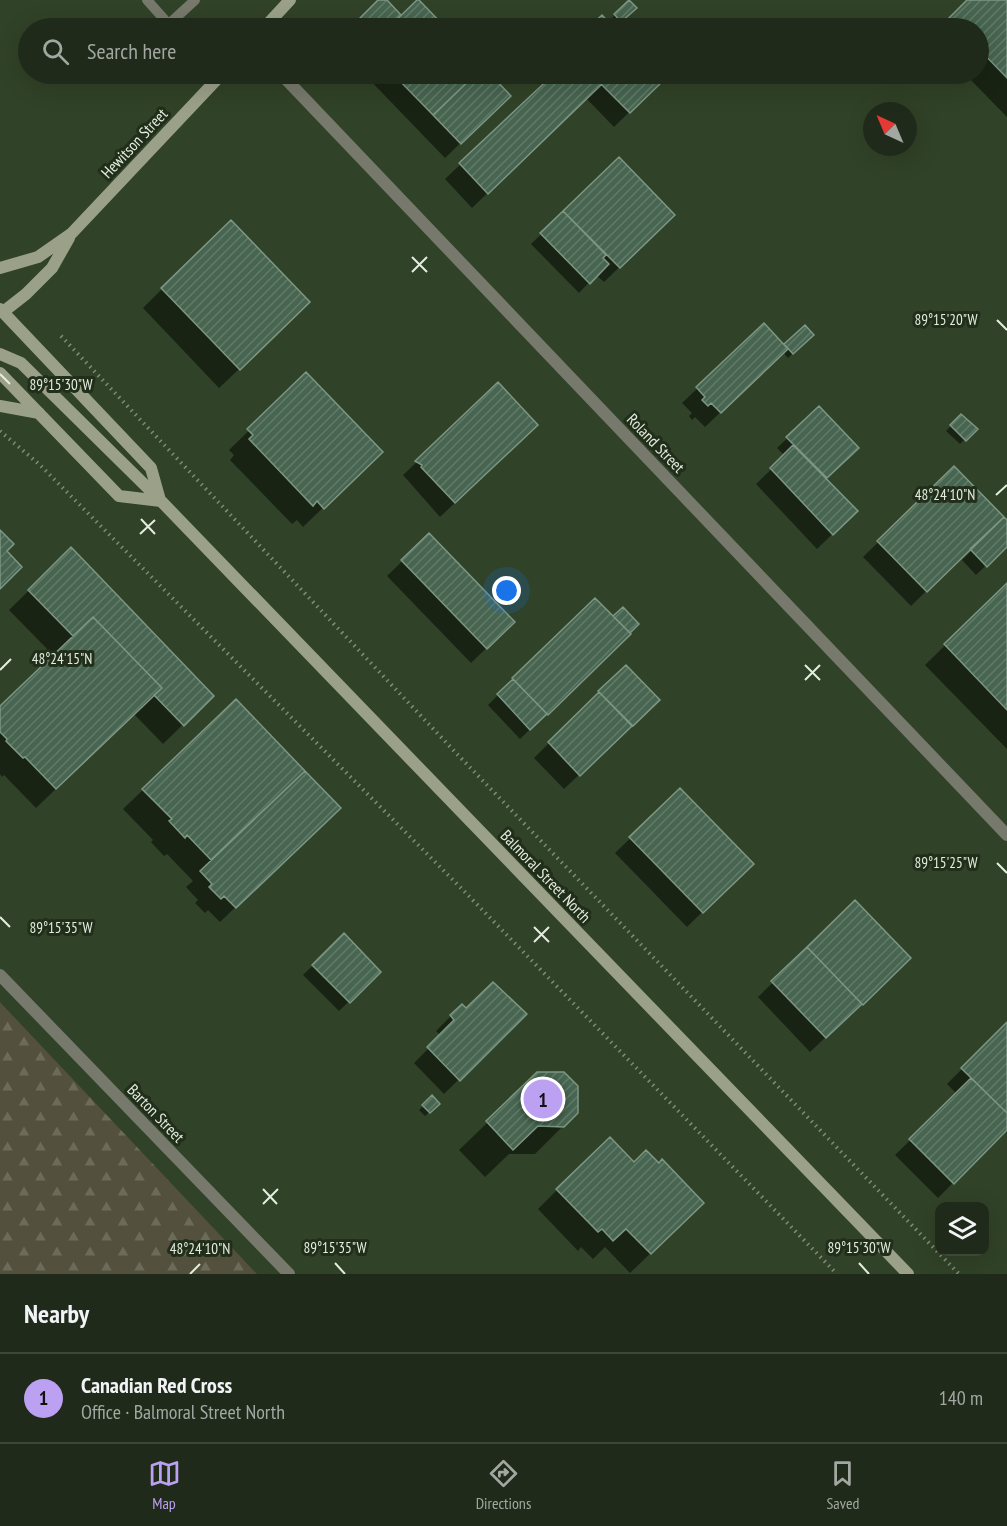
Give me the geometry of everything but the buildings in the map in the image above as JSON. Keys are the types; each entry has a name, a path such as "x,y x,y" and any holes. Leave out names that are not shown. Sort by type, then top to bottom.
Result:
{"main road":[{"path":"273,18 290,0"},
{"name":"Hewitson Street","path":"71,234 209,84"},
{"path":"0,268 38,257 71,234"},
{"path":"1,311 26,294 52,268 71,234"},
{"name":"Balmoral Street North","path":"1,311 151,468 160,501 908,1274"},
{"path":"0,354 21,363 160,501"},
{"path":"0,373 119,496 160,501"},
{"path":"0,406 39,413"}],"street":[{"name":"Roland Street","path":"292,84 1007,835"},
{"name":"Barton Street","path":"0,975 289,1274"}],"lane":[{"path":"147,0 164,18"},
{"path":"178,18 195,0"}],"path":[{"path":"61,336 466,764 959,1274"},
{"path":"0,431 40,465 462,889 837,1274"}],"shaded area":[{"path":"0,0 1007,0 1007,1274 257,1274 0,1002"}],"green space":[{"path":"0,1002 257,1274 0,1274"}],"place":[{"name":"Canadian Red Cross","path":"543,1099"}]}
